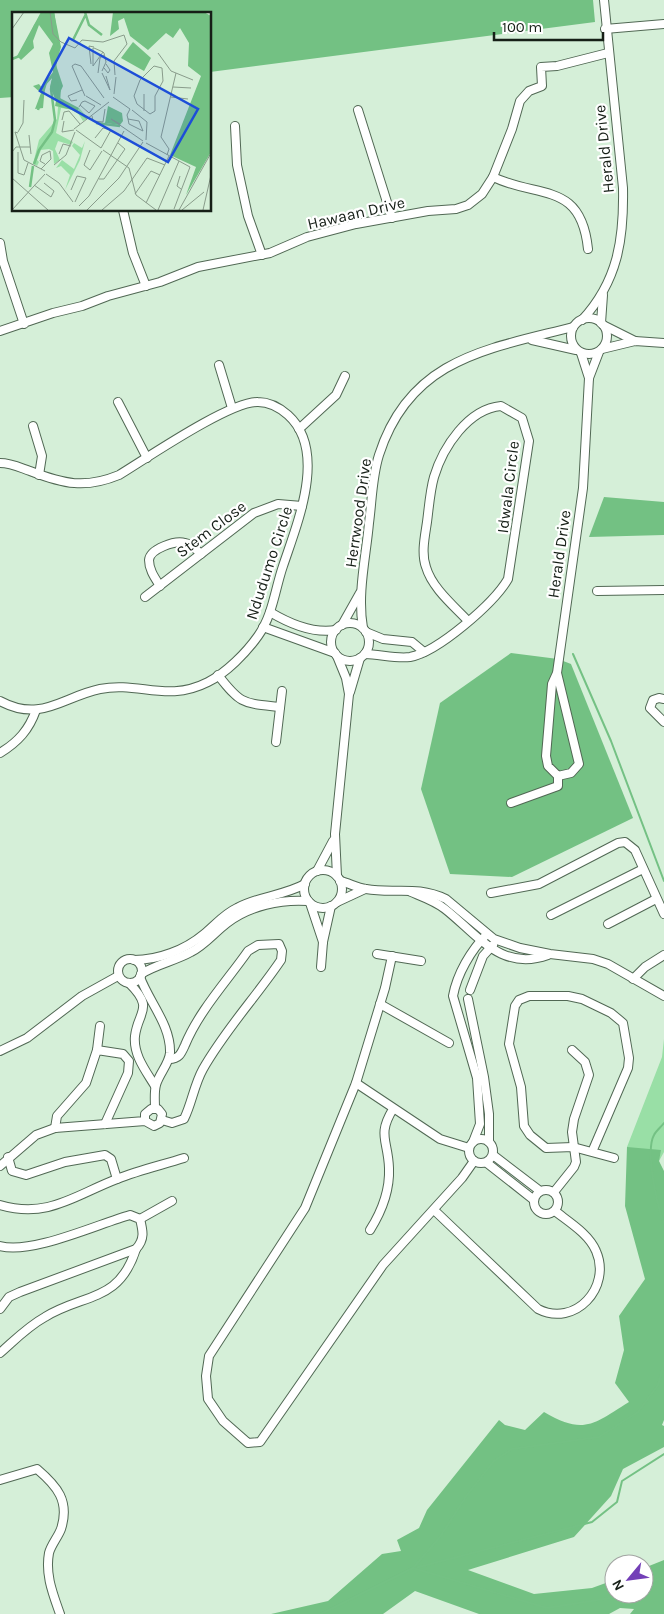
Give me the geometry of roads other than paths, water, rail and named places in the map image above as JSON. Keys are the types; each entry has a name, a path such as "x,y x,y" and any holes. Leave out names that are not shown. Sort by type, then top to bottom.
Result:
{"street":[{"name":"Herald Drive","path":"582,320 604,293 617,260 623,198 605,29 604,0"},
{"path":"605,29 664,24"},
{"name":"Hawaan Drive","path":"0,331 108,296 146,286 208,264 262,254 307,237 365,222 428,211 456,209 468,205 482,194 493,177 512,129 520,101 529,91 542,86 541,67 557,66 608,53"},
{"path":"358,110 392,218"},
{"path":"235,126 237,165 248,216 262,254"},
{"path":"493,177 507,184 556,194 574,208 579,216 586,234 588,249"},
{"path":"123,211 133,253 146,286"},
{"path":"0,243 3,261 24,324"},
{"name":"Herald Drive","path":"602,324 604,293"},
{"path":"634,341 592,318 582,320 573,327 571,339 578,351 593,354 600,350 634,341 664,343"},
{"path":"600,350 607,334 602,324"},
{"name":"Herrwood Drive","path":"365,630 361,605 362,589 375,472 386,437 395,420 412,396 450,365 478,351 573,327"},
{"name":"Herrwood Drive","path":"524,339 541,341 578,351"},
{"name":"Herald Drive","path":"511,803 558,786 558,776 548,766 546,756 552,684 557,673 583,488 589,378 600,350"},
{"name":"Herald Drive","path":"578,351 589,378"},
{"path":"219,365 232,408"},
{"path":"299,429 336,395 345,376"},
{"path":"118,402 147,458"},
{"name":"Ndudumo Circle","path":"0,463 15,466 61,483 102,482 232,408 246,403 259,402 269,404 286,413 299,429 306,449 308,464 302,506 270,612 263,628 250,645 218,675 194,688 178,692 162,693 108,688 93,690 50,708 36,710 18,709 0,701"},
{"name":"Idwala Circle","path":"362,656 408,658 424,652 447,639 468,621 504,586 512,560 529,441 522,418 501,406 481,410 460,430 444,452 438,466 431,495 424,550 426,568 436,585 468,621"},
{"path":"33,426 41,449 39,475"},
{"name":"Stem Close","path":"145,597 262,509 278,504 302,506"},
{"path":"160,586 150,566 150,555 180,542 190,545 201,554"},
{"name":"Herrwood Drive","path":"339,627 362,589"},
{"path":"597,591 664,590"},
{"path":"270,612 284,620 314,631 351,623 383,639 412,642 424,652"},
{"path":"339,627 332,644 346,678 349,694"},
{"path":"263,628 336,654 348,661 362,656"},
{"path":"321,967 323,942 334,905 342,892 338,878 335,834 349,694 362,656 369,644 365,630"},
{"name":"Herald Drive","path":"557,673 579,764 571,773 558,776"},
{"path":"218,675 235,697 242,702 280,707"},
{"path":"276,742 282,691"},
{"path":"664,699 653,700 650,708 664,722"},
{"path":"0,753 16,742 27,730 36,710"},
{"path":"317,871 335,834"},
{"path":"491,893 539,884 622,842 632,846 664,914"},
{"path":"551,915 643,869"},
{"path":"323,942 304,890 305,884 312,874 317,871 328,871 338,878 365,889 425,891 446,899 487,934 497,940 550,954 594,959 664,996"},
{"path":"155,1086 141,1064 137,1050 135,1036 144,1012 138,994 118,976 118,969 121,963 127,960 152,959 184,947 235,909 255,900 290,892 305,884"},
{"path":"129,984 136,982 141,975 151,968 192,952 227,923 248,912 288,900 309,902 320,908 334,905 365,889"},
{"path":"406,891 444,908 490,948 524,958 550,954"},
{"path":"608,924 656,899"},
{"path":"356,1083 440,1139 471,1145 483,1139 489,1142 493,1148 493,1155 487,1163 480,1164 474,1161 470,1155 471,1145 480,1124 477,1078 453,996 456,983 480,941 487,934"},
{"path":"470,990 483,956 497,940"},
{"path":"162,1120 172,1123 184,1119 201,1072 281,960 282,951 279,944 258,946 248,951 194,1027 180,1055 175,1059 169,1059"},
{"path":"377,954 421,961"},
{"path":"633,979 645,967 664,955"},
{"path":"392,956 380,1004 356,1083 306,1208 210,1356 206,1376 208,1399 223,1421 248,1443 260,1442 382,1264 434,1210 474,1161"},
{"path":"134,960 141,967 141,975 146,993 166,1031 169,1059 155,1086 155,1108"},
{"path":"0,1051 27,1038 82,996 118,976"},
{"path":"592,1152 628,1068 629,1058 623,1023 611,1013 582,999 568,996 529,996 519,1000 515,1006 509,1044 520,1080 524,1126 530,1135 546,1148 573,1147 614,1158"},
{"path":"468,999 484,1077 489,1114 489,1142"},
{"path":"380,1004 449,1044"},
{"path":"55,1128 57,1116 86,1082 97,1050 100,1026"},
{"path":"97,1050 123,1054 129,1061 128,1073 105,1124"},
{"path":"554,1192 574,1167 572,1132 574,1118 589,1075 585,1062 572,1050"},
{"path":"155,1108 160,1111 162,1120"},
{"path":"145,1122 147,1111 155,1108"},
{"path":"370,1230 380,1214 387,1191 389,1170 383,1127 393,1109"},
{"path":"0,1166 8,1157 36,1135 55,1128 145,1122 154,1126 162,1120"},
{"path":"8,1157 12,1171 26,1175 65,1162 105,1155 110,1159 117,1179"},
{"path":"493,1155 540,1191 554,1192"},
{"path":"0,1205 14,1209 34,1210 84,1196 117,1179 184,1158"},
{"path":"487,1163 534,1200 539,1212 549,1214 555,1210 558,1201 554,1192"},
{"path":"534,1200 540,1191"},
{"path":"140,1219 172,1201"},
{"path":"434,1210 538,1309 555,1314 567,1314 583,1306 594,1292 599,1273 599,1260 594,1246 588,1237 555,1210"},
{"path":"0,1246 14,1247 61,1239 130,1215 140,1219"},
{"path":"0,1309 9,1298 20,1292 136,1249 142,1243 143,1234 140,1219"},
{"path":"0,1354 25,1329 46,1316 106,1292 122,1277 131,1263 136,1249"},
{"path":"0,1480 37,1469 53,1482 64,1502 61,1528 50,1552 49,1582 60,1614"}],"waterway":[{"path":"573,654 611,741 664,881"},
{"path":"664,1123 654,1135 651,1153 655,1192 664,1223"},
{"path":"413,1568 440,1537 467,1495 494,1461 512,1449 599,1437 638,1412 658,1385 664,1363"},
{"path":"415,1568 592,1522 617,1502 622,1481 664,1454"},
{"path":"321,1614 413,1568 547,1608 604,1599"},
{"path":"654,1581 664,1577"}]}
